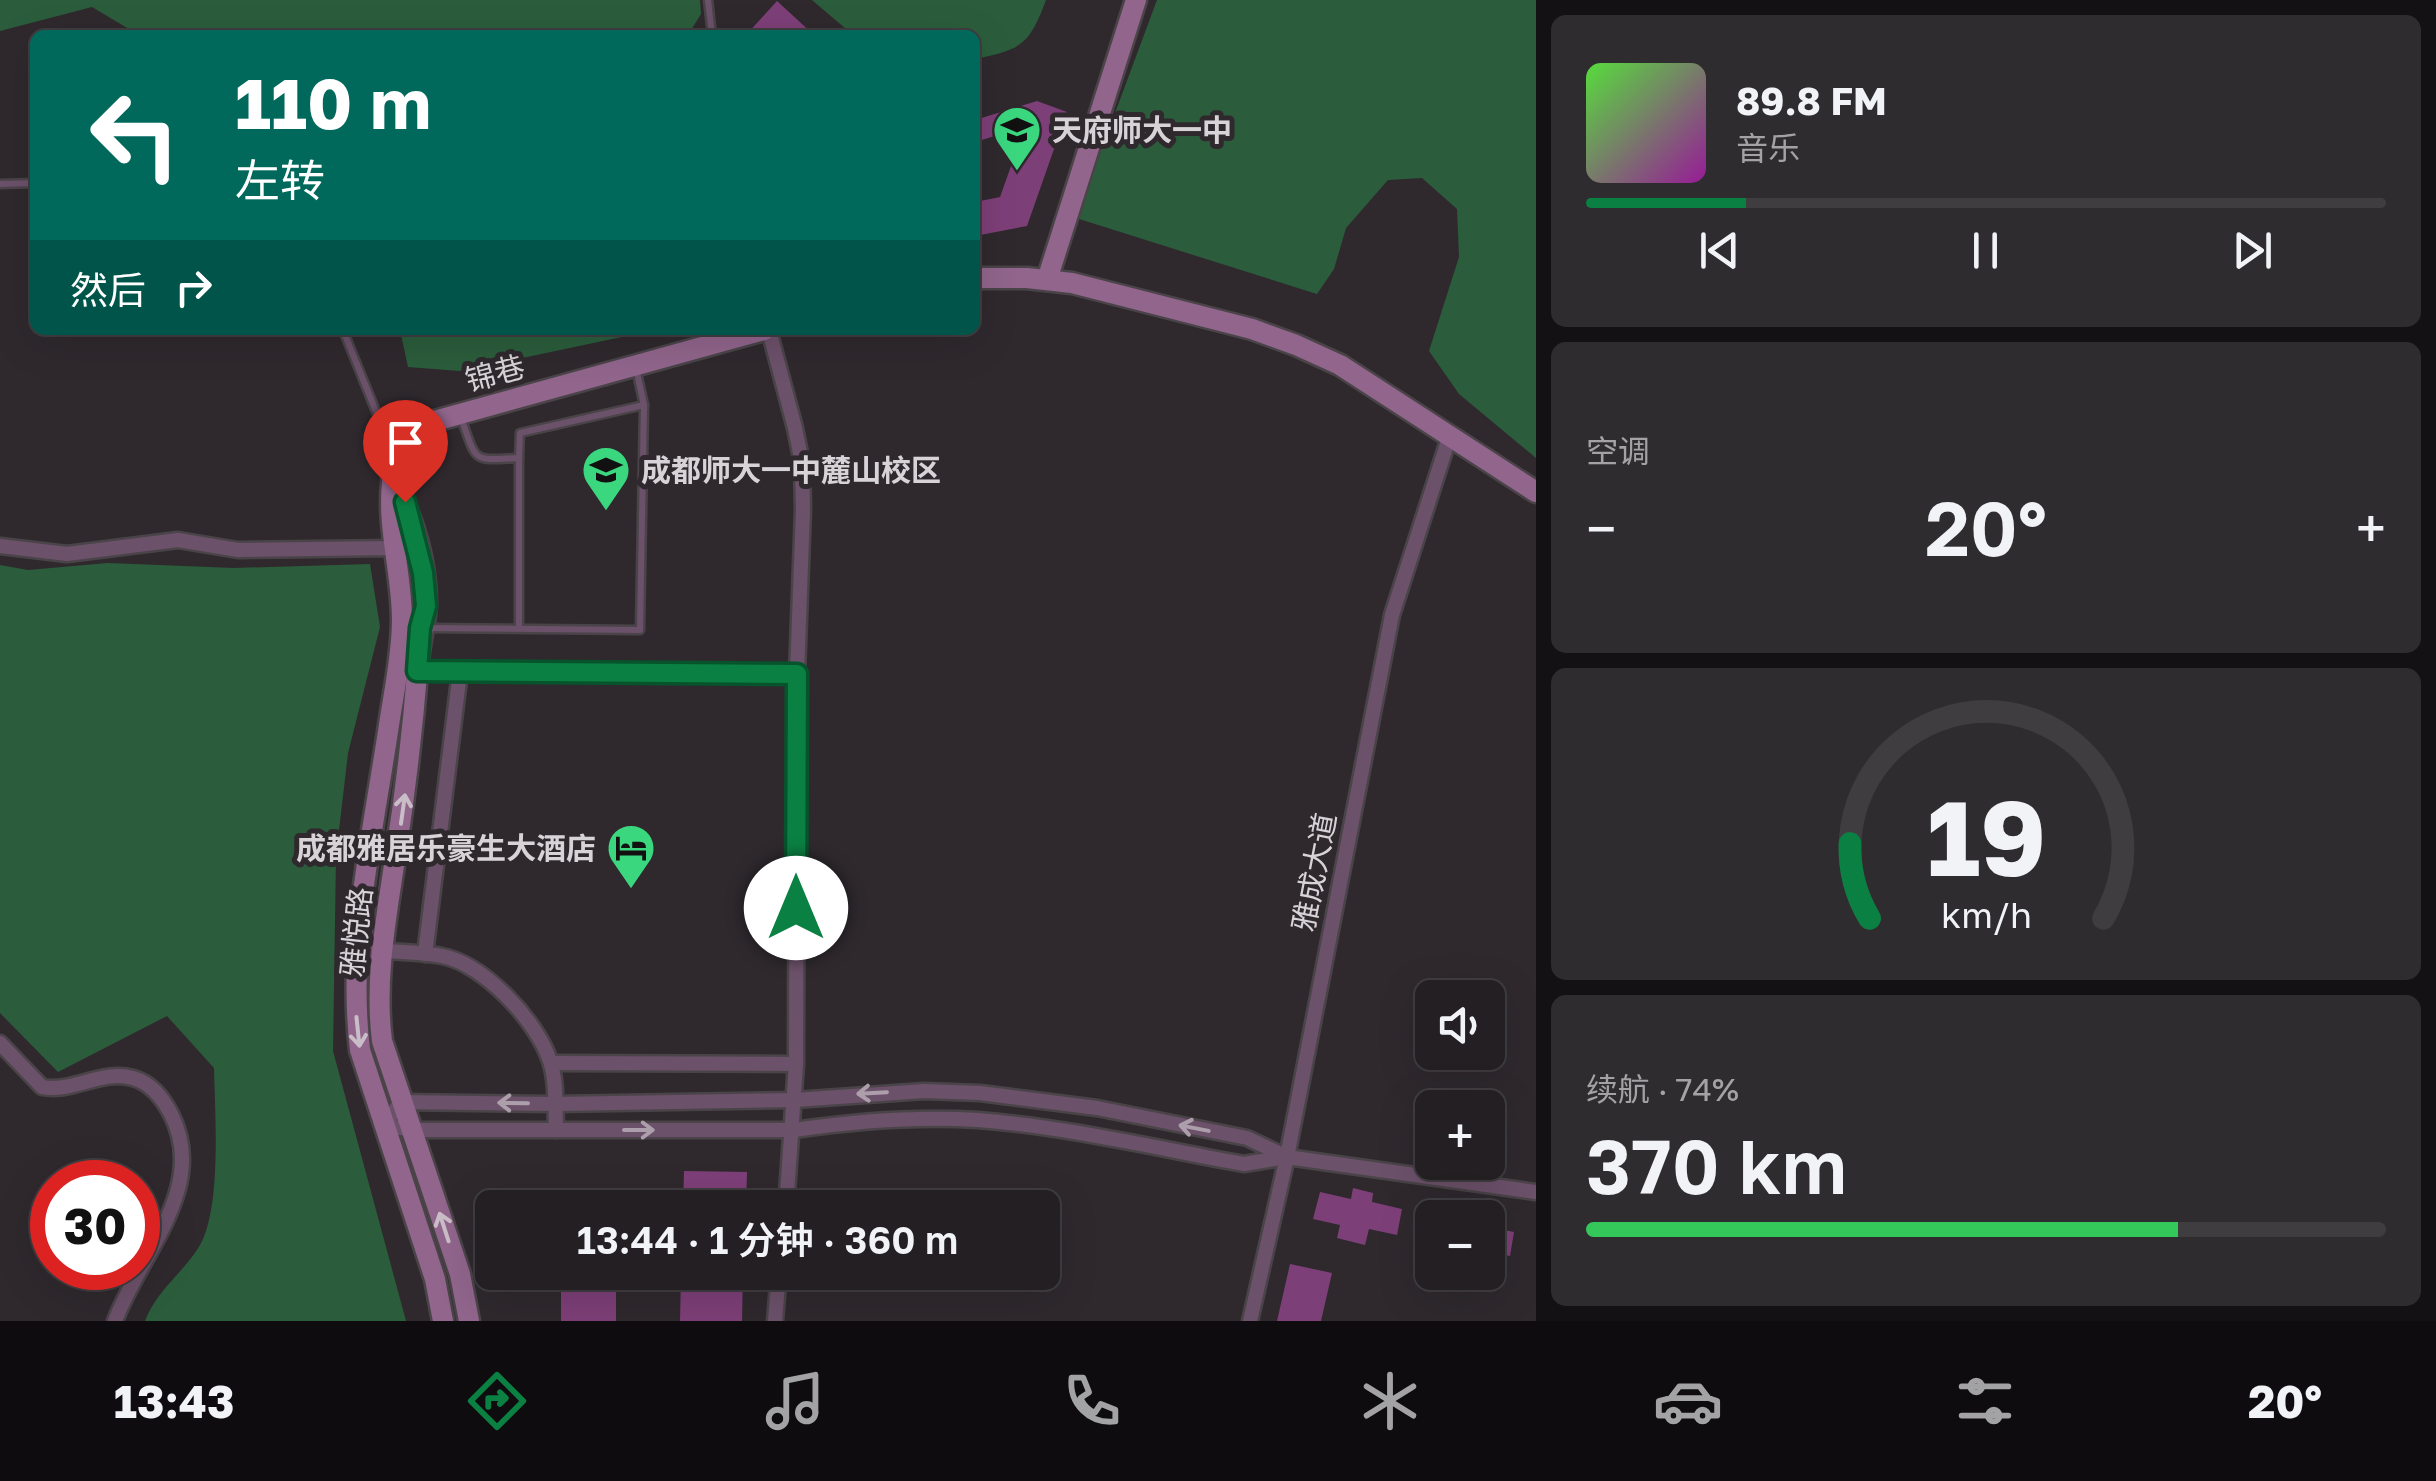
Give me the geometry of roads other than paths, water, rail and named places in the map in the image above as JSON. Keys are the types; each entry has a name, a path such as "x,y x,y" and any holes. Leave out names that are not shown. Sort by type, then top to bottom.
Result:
{"street":[{"path":"1047,280 1136,0"},
{"path":"980,278 1047,280 1252,328 1340,365 1536,492"},
{"name":"锦巷","path":"405,444 431,422 748,335"},
{"path":"767,335 802,463 804,510 797,674 796,1064 788,1190"},
{"name":"雅成大道","path":"1250,1321 1287,1157 1392,615 1448,438"},
{"path":"405,444 396,462 393,484 392,548 407,672 357,950 356,999 360,1050 435,1279 443,1321"},
{"name":"雅悦路","path":"393,484 405,502 426,606 407,672 412,747 382,952 378,1014 382,1041 460,1274 470,1321"},
{"path":"0,546 67,554 178,540 268,552 392,548 418,554"},
{"path":"407,672 797,674"},
{"path":"425,954 460,672"},
{"path":"357,950 446,957 490,983 515,1005 535,1030 551,1063 556,1130"},
{"path":"0,1043 42,1087 66,1088 120,1075 148,1084 165,1102 176,1126 182,1152 170,1218 124,1296 116,1321"},
{"path":"551,1063 796,1064"},
{"path":"384,1125 402,1102 795,1100 924,1090 1034,1098 1247,1138 1287,1157"},
{"path":"384,1125 412,1130 794,1130 856,1121 980,1120 1244,1164 1287,1157 1536,1192"},
{"path":"775,1321 778,1290"}],"lane":[{"path":"708,0 711,30"},
{"path":"0,184 30,184"},
{"path":"345,335 377,414 405,444"},
{"path":"420,628 640,630 644,406 635,367"},
{"path":"518,628 520,432 644,406"},
{"path":"460,414 474,455 480,460 519,458"}],"place":[{"name":"天府师大一中","path":"1017,172"},
{"name":"成都师大一中麓山校区","path":"606,512"},
{"name":"成都雅居乐豪生大酒店","path":"631,890"}]}
